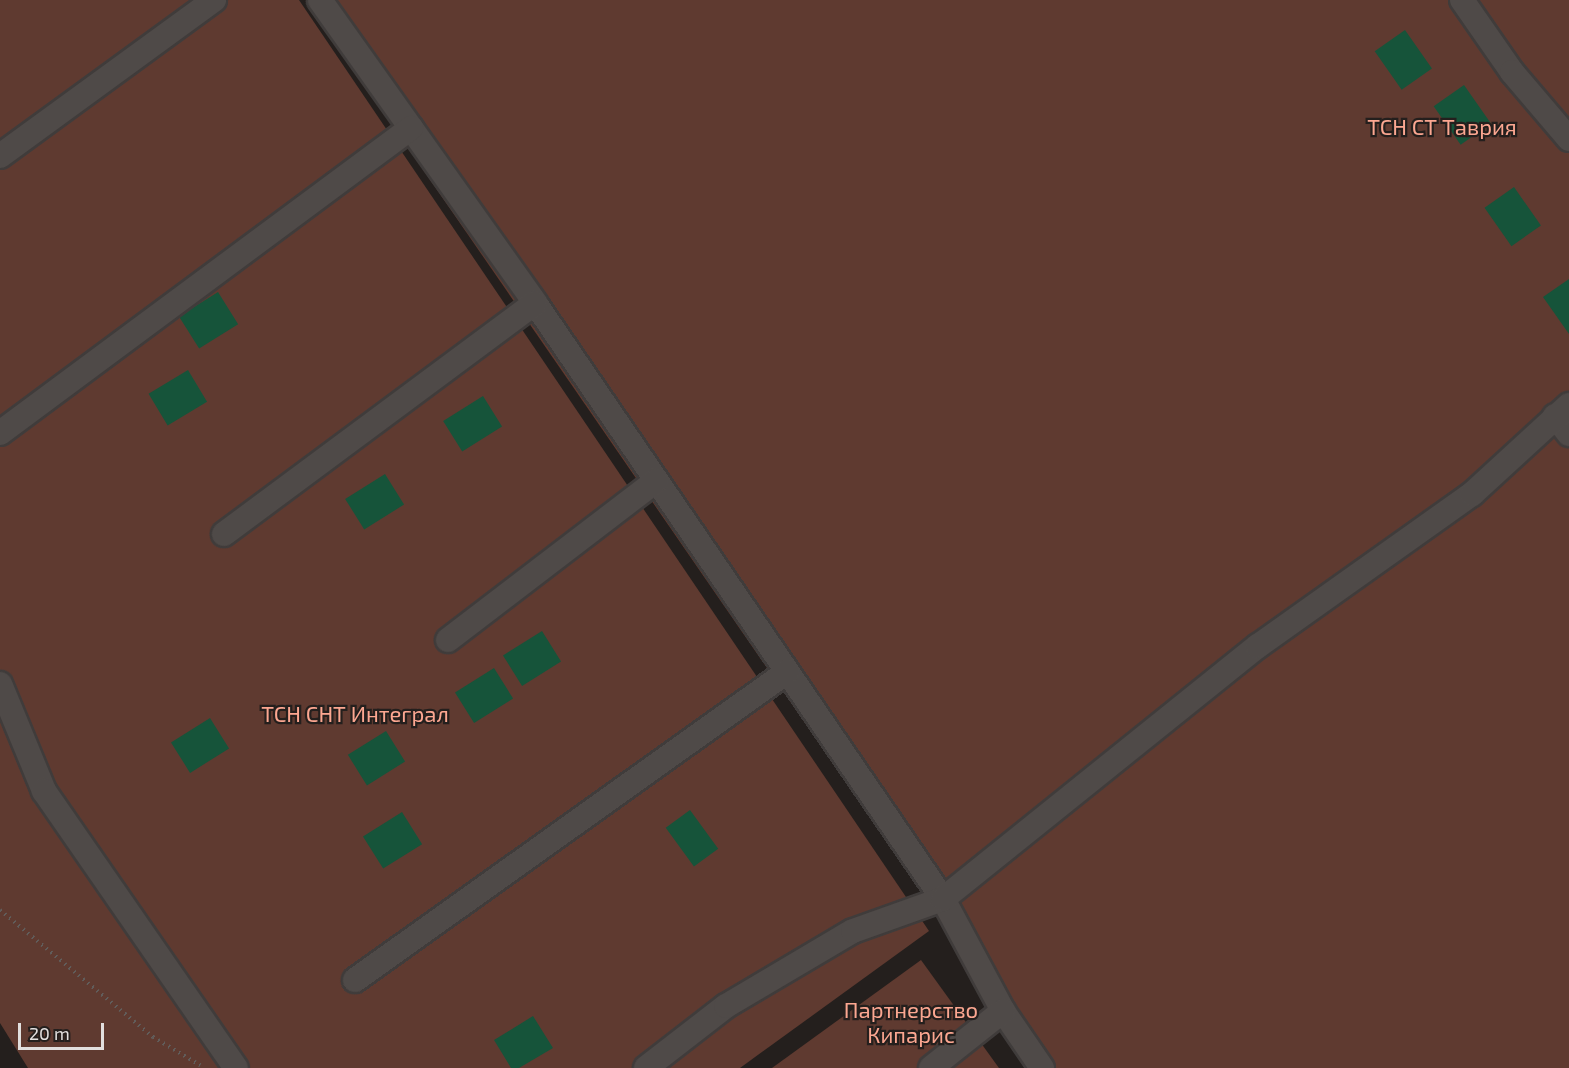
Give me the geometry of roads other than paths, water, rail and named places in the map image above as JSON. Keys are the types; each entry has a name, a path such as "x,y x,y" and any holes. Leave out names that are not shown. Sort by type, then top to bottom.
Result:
{"street":[{"path":"0,156 213,0"},
{"path":"320,0 535,303 943,899 1003,1011 1042,1068"},
{"path":"1462,0 1512,72 1569,139"},
{"path":"0,433 411,128"},
{"path":"224,534 535,303"},
{"path":"646,1068 726,1006 853,930 943,899 1258,646 1472,494 1564,418"},
{"path":"448,640 656,481"},
{"path":"355,980 787,672"},
{"path":"0,684 44,791 236,1068"},
{"path":"931,1068 1003,1011"}],"park label":[{"name":"ТСН СТ Таврия","path":"1442,127"},
{"name":"ТСН СНТ Интеграл","path":"355,714"},
{"name":"Партнерство Кипарис","path":"911,1022"}]}
